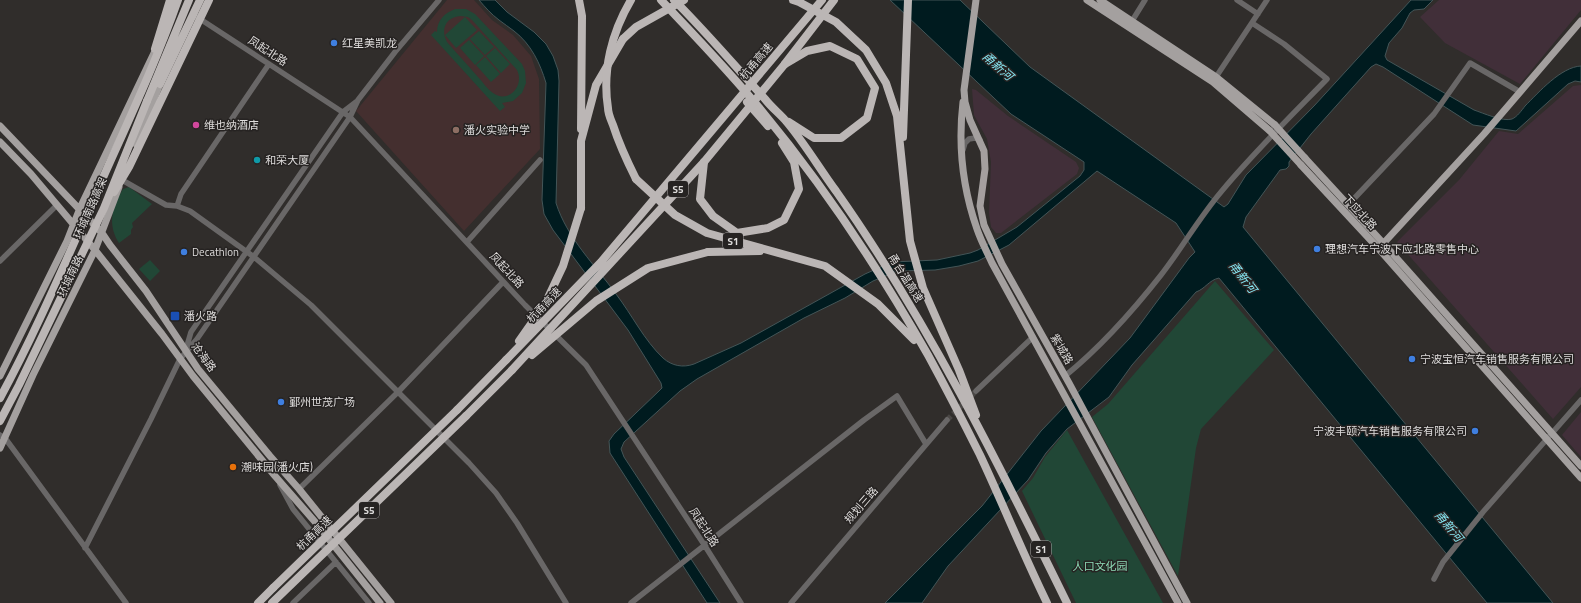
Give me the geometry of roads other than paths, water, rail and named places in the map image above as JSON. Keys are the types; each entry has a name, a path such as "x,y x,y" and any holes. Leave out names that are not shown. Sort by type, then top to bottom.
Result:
{"highway":[{"path":"144,80 170,0"},
{"name":"环城南路高架","path":"0,397 11,378 60,273 144,80 161,48 178,0"},
{"name":"环城南路高架","path":"0,421 20,385 104,208 189,0"},
{"path":"160,84 198,0"},
{"path":"104,208 129,167 208,0"},
{"path":"506,360 545,304 563,266 581,208 582,16 579,0"},
{"name":"S1","path":"631,0 621,17 612,42 606,78 608,109 621,148 636,178 675,215 707,233 825,266 878,304 928,355"},
{"name":"甬台温高速","path":"661,0 760,108 796,153 831,201 872,264 928,355 980,455 1002,507 1047,603"},
{"name":"甬台温高速","path":"674,0 785,120 858,223 918,318 1014,494 1068,603"},
{"path":"581,141 596,85 623,40 636,27 684,0"},
{"path":"793,0 836,22 866,50 886,83 895,109 902,158"},
{"name":"杭甬高速","path":"258,603 452,416 602,262 822,0"},
{"name":"杭甬高速","path":"272,603 512,370 704,162 784,65 834,0"},
{"name":"S1","path":"908,0 905,67 905,120 902,158 910,241 923,288 959,370 988,446"},
{"path":"686,27 718,68 782,143 794,162 799,189 784,220 768,228 737,233 713,216 700,199 704,162"},
{"path":"784,65 807,51 830,46 857,59 875,88 867,118 841,138 814,138 785,120"},
{"path":"512,370 547,344 596,301 648,268 708,252 767,250"},
{"path":"0,427 20,385"}],"main road":[{"name":"环城南路","path":"0,448 2,437 95,250 160,84 198,0"},
{"name":"下应北路","path":"1087,0 1214,80 1270,131 1301,165 1381,246 1549,436 1581,478"},
{"name":"下应北路","path":"1100,0 1111,3 1132,21 1275,125 1348,204 1381,246"},
{"path":"964,92 976,2"},
{"path":"1381,246 1484,134 1581,21"},
{"name":"环城南路","path":"0,376 80,208 144,80"},
{"name":"紫城路","path":"964,92 970,120 980,140 985,160 980,206 984,225 1002,264 1069,383 1187,603"},
{"name":"紫城路","path":"964,92 962,114 962,161 978,231 992,263 1178,603"},
{"name":"沧海路","path":"0,126 80,208 102,233 146,292 198,370 299,489 391,603"},
{"name":"沧海路","path":"0,142 32,174 95,250 193,376 275,476 316,523 380,603"},
{"name":"下应北路","path":"1549,436 1581,466"}],"street":[{"path":"85,548 152,419 180,359 197,339 350,117 358,100 395,52 439,0"},
{"path":"1132,21 1145,0"},
{"path":"1237,0 1258,14"},
{"path":"1214,80 1267,0"},
{"name":"凤起北路","path":"192,14 350,117 503,282 586,365 741,603"},
{"path":"1065,376 1086,359 1123,322 1161,274 1218,196 1249,160 1327,79 1284,44 1252,23"},
{"path":"177,206 181,194 269,64"},
{"path":"1348,204 1434,114 1470,64 1520,92"},
{"path":"186,351 191,332 246,251 343,112 358,100"},
{"path":"962,161 966,141 971,138 980,140"},
{"path":"467,242 540,160"},
{"path":"122,180 166,205 177,206 190,210 254,256 310,305 469,463 496,494 517,523 566,603"},
{"path":"0,261 57,205"},
{"path":"299,489 398,392 503,282"},
{"path":"976,391 1033,337"},
{"path":"631,603 864,420 897,396 926,444"},
{"path":"1434,579 1443,562 1484,512 1581,400"},
{"name":"规划三路","path":"791,603 946,420"},
{"path":"2,437 126,603"},
{"path":"275,476 293,509 369,603"},
{"path":"293,603 336,562"}],"water":[{"name":"甬新河","path":"479,0 495,0 507,12 534,32 546,44 553,56 558,70 559,81 556,203 561,216 574,240 622,302 656,351 666,361 682,366 694,364 741,343 865,274 892,262 937,260 978,250 1017,227 1080,176 1084,170 1084,162 1011,114 890,0 960,0 1030,67 1224,207 1228,204 1246,175 1314,106 1411,0 1433,0 1424,9 1414,10 1410,13 1402,28 1389,43 1385,56 1387,60 1474,110 1498,118 1508,120 1512,119 1518,115 1544,87 1558,75 1573,67 1581,66 1581,82 1575,81 1568,84 1516,131 1473,125 1376,64 1371,67 1311,134 1289,162 1289,166 1286,169 1280,170 1246,217 1243,227 1553,603 1487,603 1219,278 1196,292 1132,365 1109,397 1067,429 1046,453 1028,480 948,566 922,603 885,603 982,506 1041,431 1130,338 1195,252 1176,223 1097,171 1009,245 978,261 935,270 897,271 873,281 845,298 804,318 697,379 680,391 624,442 621,449 624,457 720,603 707,603 610,453 609,441 614,434 662,388 661,383 628,330 553,230 544,214 542,200 546,83 538,61 530,48 520,36 493,15"}],"tunnel":[{"path":"947,420 976,391"}],"place":[{"name":"红星美凯龙","path":"334,43"},
{"name":"维也纳酒店","path":"196,125"},
{"name":"潘火实验中学","path":"456,130"},
{"name":"和荣大厦","path":"257,160"},
{"name":"理想汽车宁波下应北路零售中心","path":"1317,249"},
{"name":"Decathlon","path":"184,252"},
{"name":"潘火路","path":"175,316"},
{"name":"宁波宝恒汽车销售服务有限公司","path":"1412,359"},
{"name":"鄞州世茂广场","path":"281,402"},
{"name":"宁波丰颐汽车销售服务有限公司","path":"1475,431"},
{"name":"潮味园(潘火店)","path":"233,467"}],"park label":[{"name":"人口文化园","path":"1100,566"}]}
